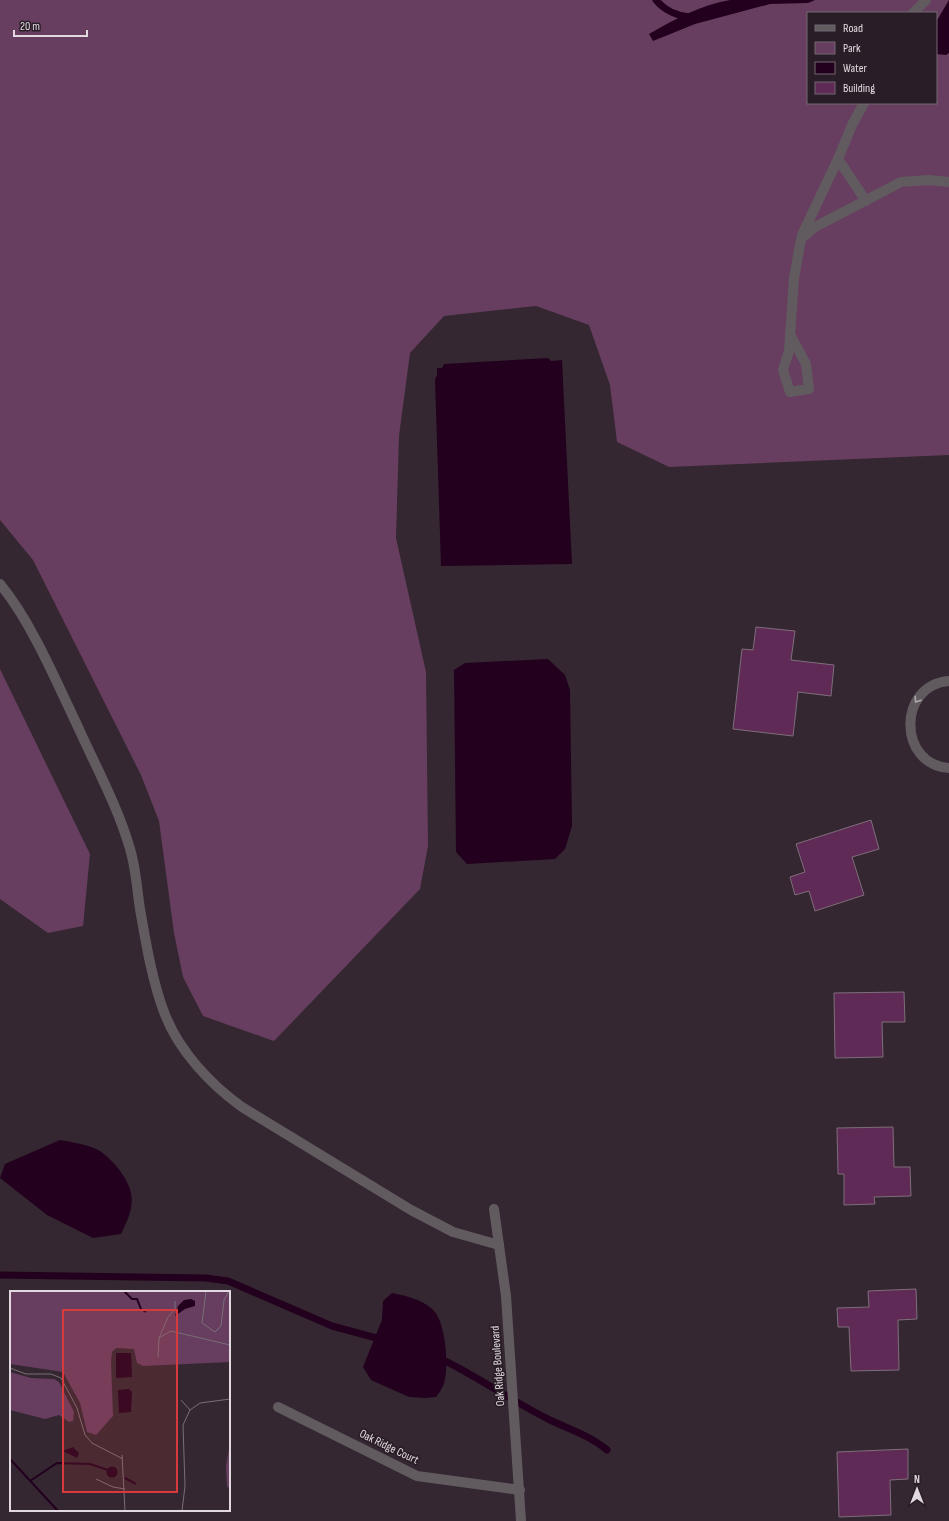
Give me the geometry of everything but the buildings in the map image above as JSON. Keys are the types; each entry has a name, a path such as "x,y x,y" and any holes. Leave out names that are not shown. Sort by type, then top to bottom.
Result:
{"street":[{"path":"914,12 926,0"},
{"path":"790,334 806,364 809,389 790,392 783,370 789,351 790,334 794,278 801,239 863,104"},
{"path":"838,159 866,201"},
{"path":"801,239 815,227 901,182 929,180 949,182"},
{"path":"0,584 23,617 119,816 131,851 141,911 156,983 164,1013 180,1043 223,1094 242,1107 411,1210 453,1232 499,1245"},
{"path":"949,681 942,682 929,688 918,697 911,710 909,725 912,739 919,752 930,762 949,768"},
{"name":"Oak Ridge Boulevard","path":"494,1209 506,1296 521,1521"},
{"name":"Oak Ridge Court","path":"278,1407 417,1476 520,1490"}],"green space":[{"path":"0,0 949,0 949,455 669,467 617,442 610,385 589,325 536,306 444,316 410,353 399,436 396,538 426,672 428,846 420,889 274,1041 203,1016 183,977 174,933 159,821 141,775 33,560 0,520"},
{"path":"0,669 90,854 83,926 48,933 0,899"}],"water":[{"path":"730,0 815,0 808,3 770,4 695,24 653,41 649,34 698,9"},
{"path":"949,0 949,53 946,55 937,54 937,20"},
{"path":"548,358 551,361 562,360 572,564 441,566 435,379 437,375 437,368 442,368 444,364"},
{"path":"548,659 565,675 570,690 572,826 565,849 555,859 467,864 456,852 454,670 465,663"},
{"path":"60,1140 83,1144 99,1150 117,1167 123,1176 128,1184 132,1199 129,1215 121,1234 93,1238 47,1215 0,1178 5,1164"},
{"path":"392,1293 418,1300 432,1309 437,1315 445,1344 446,1366 443,1385 436,1397 409,1397 371,1380 363,1367 382,1320 383,1301"}],"waterway":[{"path":"656,0 671,12 690,17"},
{"path":"0,1275 206,1278 228,1281 332,1326 384,1340"},
{"path":"437,1357 466,1372 521,1405 587,1437 607,1450"}]}
